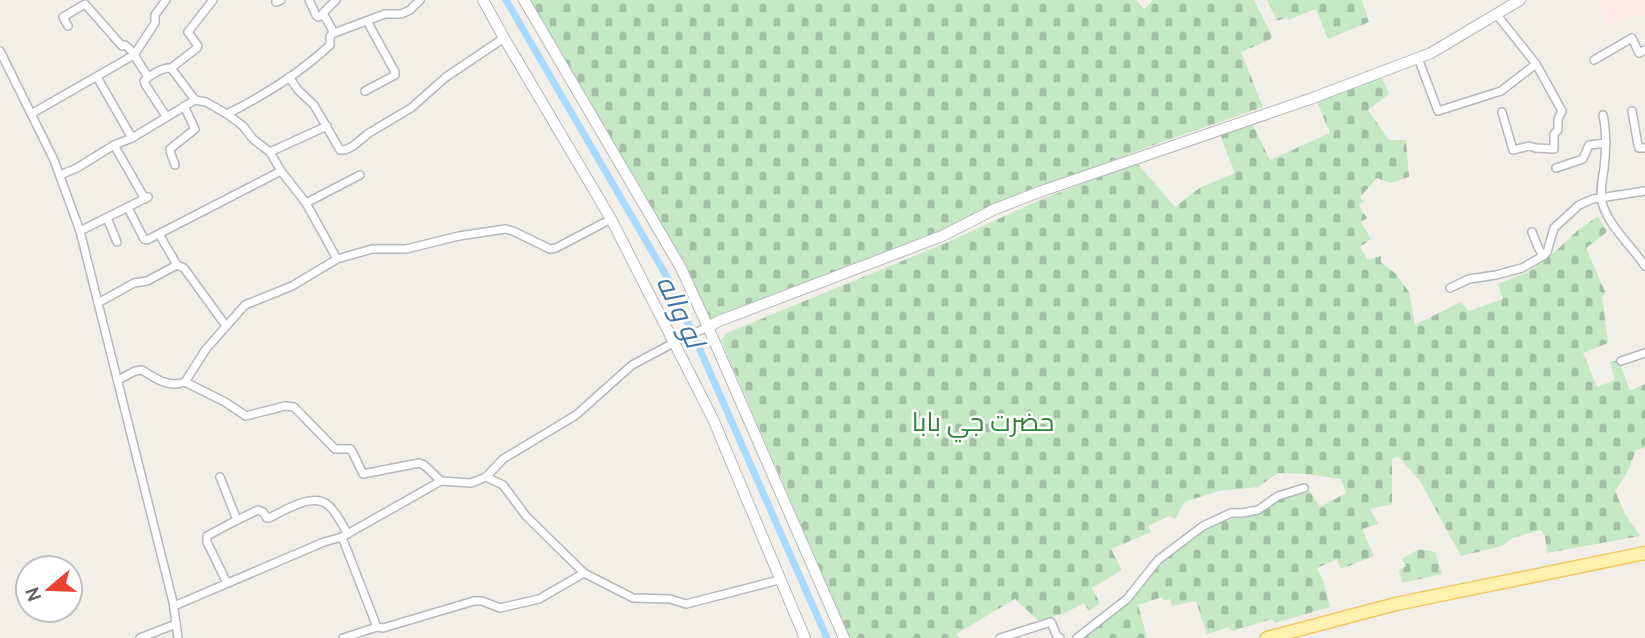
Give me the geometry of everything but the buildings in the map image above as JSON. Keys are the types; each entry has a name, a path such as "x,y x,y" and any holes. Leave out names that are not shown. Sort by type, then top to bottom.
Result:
{"main road":[{"path":"1267,638 1539,573 1645,553"},
{"path":"1289,638 1394,608 1645,560"}],"street":[{"path":"70,0 75,9"},
{"path":"32,114 134,55 166,0"},
{"path":"166,116 144,81 165,68 172,68 197,48 188,32 213,0"},
{"path":"309,0 316,15 323,15"},
{"path":"334,33 323,15 324,10 336,0"},
{"path":"227,114 289,77 330,45 330,36 334,33 385,14 401,14 410,10 420,0"},
{"path":"483,0 611,219 675,342 713,419 805,638"},
{"path":"524,0 681,268 705,329 844,638"},
{"path":"174,606 345,535 441,481 471,483 486,477 503,459 576,415 632,365 719,321 942,236 995,209 1038,192 1310,99 1431,53 1520,0"},
{"path":"68,26 63,17 85,4 122,46 125,45 134,55 148,77"},
{"path":"1497,15 1536,64 1562,111 1558,119 1558,130 1554,134 1554,149 1529,146 1513,150 1502,112"},
{"path":"365,91 395,75 366,21"},
{"path":"289,77 314,106 340,150 345,150 411,108 446,77 504,38"},
{"path":"1594,60 1632,38 1639,53 1645,50"},
{"path":"0,51 60,175 80,231 174,606 178,638"},
{"path":"1418,58 1438,111 1501,90 1536,64"},
{"path":"172,68 195,100 227,114 270,152 306,203 337,259"},
{"path":"97,77 132,138"},
{"path":"60,175 132,138 195,100"},
{"path":"175,165 170,149 195,129 184,106"},
{"path":"1632,111 1639,148 1645,148"},
{"path":"1604,115 1606,142 1601,197 1603,206 1613,224 1645,266"},
{"path":"270,152 327,127"},
{"path":"1556,168 1583,159 1591,144 1606,142"},
{"path":"80,231 146,198 114,145"},
{"path":"128,208 147,240 281,171"},
{"path":"306,203 360,176"},
{"path":"1450,288 1469,279 1522,268 1543,256 1547,252 1554,228 1579,205 1601,197 1645,191"},
{"path":"107,218 117,242"},
{"path":"118,380 142,370 162,382 177,385 186,382 206,349 246,304 292,286 337,259 372,249 406,249 459,236 505,229 513,230 550,249 611,219"},
{"path":"1532,232 1543,256"},
{"path":"159,234 177,265 184,268 226,326"},
{"path":"98,303 134,283 147,281 177,265"},
{"path":"1621,361 1645,353"},
{"path":"186,382 246,416 285,406 294,407 335,449 351,449 363,474 419,463 441,481"},
{"path":"220,477 237,520"},
{"path":"486,477 503,485 526,516 584,573 633,598 670,599 686,604 779,580"},
{"path":"1077,638 1127,599 1158,560 1202,526 1231,513 1258,510 1278,496 1304,488"},
{"path":"227,583 207,536 258,510 263,512 267,519 304,502 320,500 330,506 345,535 377,626"},
{"path":"343,638 377,626 383,628 474,601 500,608 539,599 584,573"},
{"path":"1000,638 1051,622 1060,638"},
{"path":"140,638 176,624"}],"shaded area":[{"path":"1597,0 1645,0 1645,14 1607,25"}],"green space":[{"path":"530,0 1136,0 1144,9 1153,0 1254,0 1273,38 1241,52 1263,107 991,206 939,232 710,319 684,263"},
{"path":"1267,0 1362,0 1369,22 1328,39 1316,9 1288,20 1287,17 1277,21"},
{"name":"حضرت جي بابا","path":"1380,74 1389,94 1368,110 1389,140 1406,140 1409,177 1390,183 1377,178 1360,197 1364,201 1359,205 1367,218 1361,222 1371,239 1360,247 1368,260 1381,256 1381,262 1396,274 1409,292 1415,325 1461,302 1469,311 1503,299 1498,284 1528,272 1598,216 1607,232 1586,248 1606,294 1602,296 1608,343 1583,353 1597,387 1615,380 1610,362 1619,360 1630,391 1645,384 1645,448 1636,450 1629,469 1615,491 1625,514 1640,536 1547,553 1545,536 1541,530 1512,538 1502,546 1461,556 1420,481 1398,456 1392,459 1392,504 1370,509 1378,524 1362,529 1374,556 1341,569 1337,559 1317,568 1330,607 1275,623 1272,619 1232,631 1229,627 1207,634 1196,601 1172,606 1170,599 1163,600 1162,597 1138,605 1147,638 1084,638 1130,600 1160,562 1222,521 1258,513 1279,500 1310,491 1320,507 1346,493 1341,479 1278,473 1258,487 1219,491 1184,502 1175,519 1169,516 1148,526 1151,532 1111,549 1122,570 1092,588 1100,603 1089,611 1084,603 1065,613 1039,621 1015,599 956,634 959,638 850,638 721,340 727,333 946,243 1040,200 1137,163 1175,207 1201,187 1235,173 1219,133 1251,121 1270,160 1330,133 1315,97"},
{"path":"1419,549 1435,552 1442,574 1402,583 1399,570 1406,566 1402,559"}],"waterway":[{"name":"لو واله","path":"506,0 671,284 827,638"}]}
